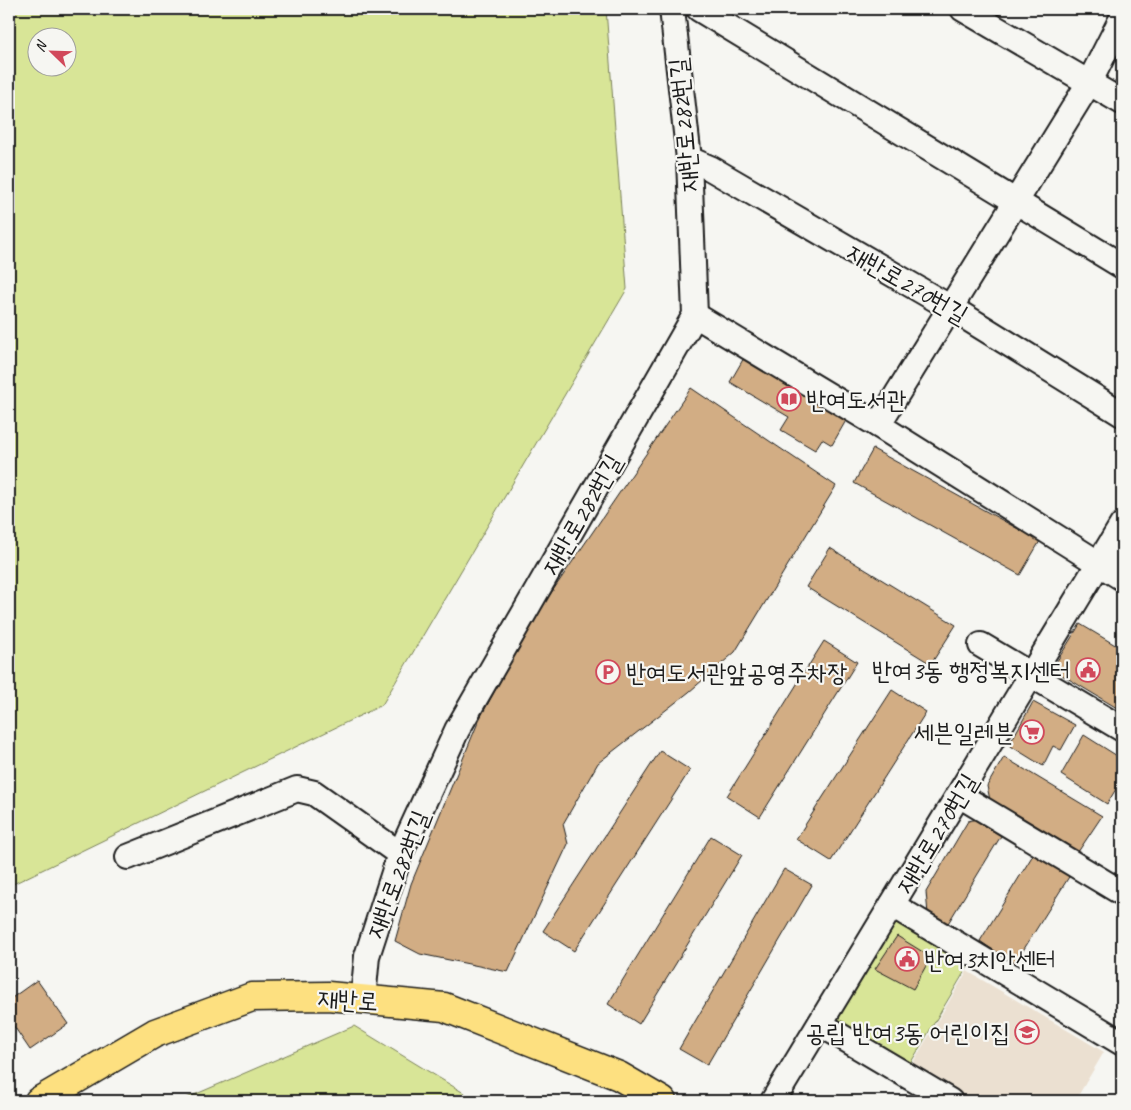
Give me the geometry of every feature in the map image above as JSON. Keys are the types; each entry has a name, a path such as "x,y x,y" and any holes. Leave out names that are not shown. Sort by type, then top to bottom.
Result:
{"main road":[{"name":"재반로","path":"39,1101 156,1033 252,996 328,996 444,1007 619,1076 662,1101"}],"street":[{"name":"재반로282번길","path":"363,999 367,956 400,854 457,730 695,315 689,159 672,9"},
{"path":"699,9 1122,266"},
{"path":"963,9 1122,102"},
{"path":"878,425 1089,83 1122,18"},
{"name":"재반로270번길","path":"689,159 710,168 951,308 1122,414"},
{"path":"695,315 878,425 1122,578"},
{"name":"재반로270번길","path":"773,1101 1122,525"},
{"path":"981,645 1122,730"},
{"path":"128,857 297,789 314,793 400,854"},
{"path":"959,795 1122,894"},
{"path":"892,905 1122,1043"},
{"path":"820,1024 950,1101"}],"shaded area":[{"path":"967,971 1104,1052 1075,1101 973,1101 912,1064"}],"green space":[{"path":"9,9 606,9 627,289 382,705 9,886"},
{"path":"892,905 975,954 904,1074 820,1024"},
{"path":"354,1026 477,1101 180,1101"}],"building":[{"name":"반여도서관","path":"745,356 848,417 832,445 822,439 815,450 781,430 789,417 730,382"},
{"name":"반여도서관앞공영주차장","path":"691,388 836,486 735,652 689,692 598,763 563,824 568,844 508,972 420,954 395,941 411,884 479,720 534,618"},
{"path":"873,449 1040,541 1020,575 854,483"},
{"path":"830,548 956,625 931,664 806,587"},
{"path":"1080,624 1122,649 1122,711 1052,669"},
{"path":"824,641 857,662 760,817 727,796"},
{"path":"892,690 926,712 831,861 796,839"},
{"path":"1033,702 1075,725 1061,750 1053,746 1043,766 1009,745"},
{"path":"1084,735 1122,759 1122,779 1107,804 1061,775"},
{"path":"660,751 690,770 574,951 543,931"},
{"path":"1004,757 1102,816 1078,852 990,800 987,786"},
{"path":"983,818 1004,831 947,925 928,914 926,892 968,821"},
{"path":"711,836 742,855 639,1024 608,1004"},
{"path":"1036,850 1072,872 1014,965 980,941"},
{"path":"784,869 812,885 707,1065 679,1049"},
{"path":"897,936 931,957 913,989 875,969"},
{"path":"37,980 68,1024 30,1050 9,1019 9,1000"}],"place":[{"name":"반여도서관","path":"789,399"},
{"name":"반여3동 행정복지센터","path":"1088,670"},
{"name":"반여도서관앞공영주차장","path":"608,672"},
{"name":"세븐일레븐","path":"1032,732"},
{"name":"반여3치안센터","path":"907,959"},
{"name":"공립 반여3동 어린이집","path":"1027,1032"}]}
